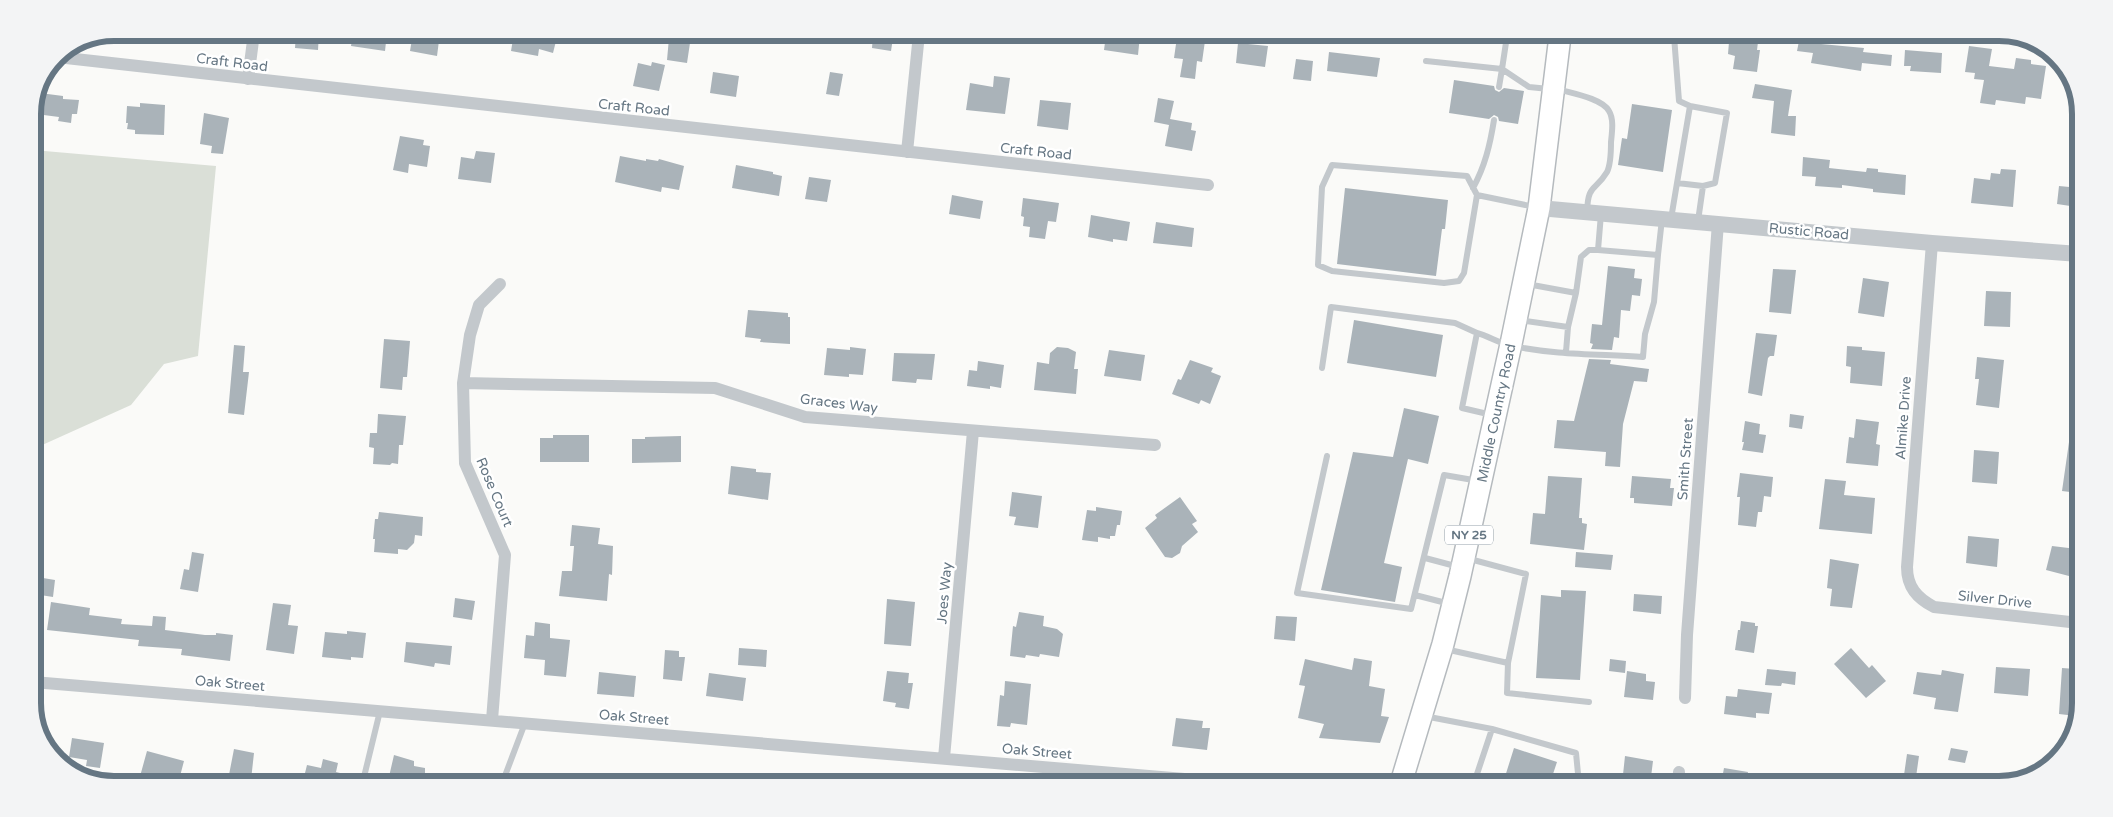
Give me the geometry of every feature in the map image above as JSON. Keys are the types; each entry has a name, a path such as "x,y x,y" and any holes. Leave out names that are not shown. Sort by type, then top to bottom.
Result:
{"main road":[{"name":"Middle Country Road","path":"1403,776 1453,605 1510,346 1539,208 1559,41"}],"street":[{"path":"248,79 253,41"},
{"path":"907,152 918,41"},
{"name":"Craft Road","path":"69,58 1208,185"},
{"name":"Rustic Road","path":"1539,208 2072,253"},
{"name":"Smith Street","path":"1685,698 1687,635 1718,223"},
{"name":"Almike Drive","path":"1914,592 1909,585 1907,567 1932,243"},
{"name":"Rose Court","path":"492,720 505,555 465,463 463,383 470,335 479,305 500,284"},
{"name":"Graces Way","path":"463,383 715,388 806,417 1155,446"},
{"name":"Joes Way","path":"944,758 973,431"},
{"name":"Silver Drive","path":"1914,592 1920,600 1934,607 2072,622"},
{"name":"Oak Street","path":"41,683 1151,776"}],"lane":[{"path":"1499,87 1505,41"},
{"path":"1674,41 1679,101 1690,106 1726,113 1714,183 1703,186 1677,183"},
{"path":"1426,61 1502,69 1529,87 1553,89 1591,99 1605,106 1610,112 1612,122 1609,164 1607,172 1589,193 1594,212 1598,250"},
{"path":"1322,368 1331,307 1455,323 1477,333 1490,336 1510,346 1644,358 1645,334 1654,302 1658,255 1666,218 1677,183 1690,106"},
{"path":"1473,188 1483,169 1490,146 1494,120"},
{"path":"1332,165 1467,176 1477,195 1464,273 1459,280 1444,283 1332,271 1318,265 1322,188 1332,165"},
{"path":"1698,221 1703,186"},
{"path":"1477,195 1539,208"},
{"path":"1566,352 1568,327 1576,293 1581,257 1589,250 1658,255"},
{"path":"1523,283 1576,293"},
{"path":"1515,320 1568,327"},
{"path":"1477,333 1462,408 1495,415"},
{"path":"1327,456 1297,592 1412,609 1444,475 1481,481"},
{"path":"1425,558 1526,574 1508,663 1507,693 1589,702"},
{"path":"1415,595 1453,605"},
{"path":"1441,649 1508,663"},
{"path":"364,776 380,711"},
{"path":"1422,715 1492,729 1576,753 1578,776"},
{"path":"506,776 525,723"},
{"path":"1476,776 1492,729"}],"shaded area":[{"path":"41,151 216,166 198,356 164,364 131,405 41,446"}],"building":[{"path":"295,41 319,41 318,50 295,48"},
{"path":"352,41 386,41 385,51 351,46"},
{"path":"412,41 439,41 437,56 410,51"},
{"path":"513,41 556,41 553,53 539,49 538,56 511,51"},
{"path":"669,41 690,43 687,63 667,60"},
{"path":"873,41 893,41 891,51 872,48"},
{"path":"1105,41 1139,41 1138,55 1104,50"},
{"path":"1176,41 1205,41 1202,62 1197,61 1195,79 1180,77 1183,59 1174,58"},
{"path":"1737,41 1758,42 1757,50 1760,50 1757,72 1733,69 1735,56 1728,54 1729,42 1737,43"},
{"path":"1799,41 1822,41 1821,44 1864,48 1863,52 1892,55 1891,66 1862,63 1861,71 1811,63 1813,53 1797,51"},
{"path":"1238,43 1268,46 1265,67 1236,63"},
{"path":"1969,46 1992,49 1989,66 2014,69 2016,58 2031,60 2031,64 2046,66 2041,99 2026,97 2025,104 1996,100 1995,105 1980,103 1984,80 1974,79 1975,73 1965,72"},
{"path":"1905,50 1942,53 1941,73 1910,71 1911,66 1904,66"},
{"path":"1329,52 1380,58 1377,77 1327,71"},
{"path":"1296,59 1313,61 1311,81 1293,79"},
{"path":"652,62 665,65 659,91 633,86 638,63 651,66"},
{"path":"713,72 739,76 736,97 710,93"},
{"path":"830,72 843,74 839,96 826,94"},
{"path":"994,76 1010,78 1005,114 966,110 970,83 993,87"},
{"path":"1454,80 1494,86 1495,90 1499,92 1504,88 1524,91 1518,124 1499,121 1498,117 1494,115 1489,119 1449,113"},
{"path":"1755,84 1792,90 1788,116 1796,116 1795,136 1771,133 1774,101 1752,98"},
{"path":"45,94 63,96 63,99 79,100 77,114 72,114 71,123 58,121 59,117 41,115"},
{"path":"1158,98 1174,101 1170,119 1192,123 1191,130 1196,131 1192,151 1165,146 1169,125 1154,122"},
{"path":"1040,100 1071,103 1068,130 1037,126"},
{"path":"140,103 165,105 164,135 135,134 135,130 127,129 127,106 140,107"},
{"path":"1632,104 1672,110 1663,172 1618,165 1622,138 1627,139"},
{"path":"204,113 229,118 223,154 211,153 212,146 200,144"},
{"path":"400,136 424,140 423,145 430,146 427,167 409,164 408,173 393,170"},
{"path":"476,151 495,153 491,183 458,179 461,157 474,159"},
{"path":"620,156 646,161 646,159 658,161 659,159 684,166 679,190 662,187 661,192 615,182"},
{"path":"1803,157 1830,160 1829,168 1866,172 1867,168 1878,169 1878,172 1906,175 1905,195 1873,192 1873,189 1842,185 1842,188 1815,186 1816,177 1802,176"},
{"path":"736,165 773,172 773,174 782,176 779,196 732,188"},
{"path":"2001,169 2016,170 2013,207 1971,203 1974,178 1990,180 1991,173 2000,174"},
{"path":"809,177 831,180 827,202 805,199"},
{"path":"2059,186 2072,187 2072,206 2057,204"},
{"path":"1345,188 1448,200 1445,229 1442,229 1436,276 1337,264"},
{"path":"952,195 983,201 980,219 949,214"},
{"path":"1023,198 1059,203 1056,222 1048,221 1045,239 1029,237 1030,227 1023,226 1024,217 1021,216"},
{"path":"1091,215 1130,222 1127,241 1113,239 1113,242 1088,237"},
{"path":"1156,222 1194,228 1192,247 1153,243"},
{"path":"1608,266 1635,269 1634,278 1642,279 1640,296 1632,295 1630,311 1621,310 1619,338 1614,337 1612,350 1591,349 1593,344 1590,343 1592,324 1602,325"},
{"path":"1773,269 1796,270 1791,314 1769,312"},
{"path":"1863,278 1889,282 1884,317 1858,313"},
{"path":"1986,291 2011,292 2010,327 1984,326"},
{"path":"748,310 788,313 788,317 790,317 790,344 760,342 761,339 745,337"},
{"path":"1354,320 1443,335 1436,377 1347,363"},
{"path":"1756,333 1777,335 1774,356 1768,358 1762,396 1748,393"},
{"path":"384,339 410,341 407,377 403,377 402,390 380,388"},
{"path":"234,345 245,346 243,372 249,372 244,415 228,413"},
{"path":"1847,346 1862,347 1862,350 1885,352 1882,386 1850,383 1851,367 1846,366"},
{"path":"850,347 866,349 863,375 849,374 849,377 824,375 827,348 850,350"},
{"path":"1057,347 1068,348 1076,352 1074,369 1078,369 1076,394 1034,390 1037,362 1049,364 1050,353"},
{"path":"1109,350 1145,355 1141,381 1104,376"},
{"path":"894,353 935,354 932,380 917,379 916,383 892,381"},
{"path":"1977,357 2004,360 1999,408 1976,405 1979,379 1975,379"},
{"path":"1589,359 1611,360 1610,364 1649,369 1647,382 1634,381 1623,424 1620,467 1605,466 1606,452 1554,448 1557,420 1574,421"},
{"path":"1190,360 1213,368 1211,372 1221,376 1210,404 1201,400 1199,404 1172,394 1178,379 1181,380"},
{"path":"978,361 1004,365 1001,388 990,386 990,389 967,386 969,370 977,371"},
{"path":"1404,408 1439,416 1428,464 1408,459 1384,563 1402,567 1395,602 1321,590 1353,452 1393,457"},
{"path":"378,414 406,416 403,445 399,445 398,464 373,464 374,448 369,447 370,433 377,433"},
{"path":"1790,414 1804,416 1802,429 1789,427"},
{"path":"1856,419 1879,422 1876,444 1880,445 1878,466 1846,463 1849,437 1854,438"},
{"path":"1745,421 1760,424 1759,434 1766,435 1763,453 1742,450"},
{"path":"553,435 589,435 589,462 540,462 540,438 553,438"},
{"path":"2070,435 2072,435 2072,492 2062,491"},
{"path":"681,436 681,462 632,463 632,439"},
{"path":"1974,450 1999,452 1997,484 1972,482"},
{"path":"731,466 756,469 756,472 771,473 768,500 728,494"},
{"path":"1740,473 1773,477 1771,497 1764,496 1762,512 1758,512 1756,527 1738,525 1740,497 1737,497"},
{"path":"1548,476 1582,478 1579,518 1582,518 1582,523 1587,524 1584,550 1530,544 1533,513 1545,514"},
{"path":"1632,476 1671,479 1670,488 1674,488 1672,506 1634,503 1634,498 1630,498"},
{"path":"1825,479 1846,481 1844,495 1875,498 1872,534 1819,529"},
{"path":"1012,492 1042,496 1038,528 1014,525 1016,517 1009,516"},
{"path":"1180,497 1197,521 1192,524 1198,532 1182,546 1180,553 1172,558 1165,557 1145,528 1157,518 1155,515"},
{"path":"1096,507 1122,511 1120,525 1117,525 1115,536 1110,536 1110,539 1098,537 1098,542 1082,540 1087,510 1096,511"},
{"path":"379,512 423,517 422,536 415,535 414,543 407,550 398,549 398,554 374,552 375,519 378,519"},
{"path":"572,525 600,528 598,544 613,546 612,575 609,574 607,601 559,596 562,571 572,571 574,546 570,546"},
{"path":"1968,536 1999,539 1997,567 1966,563"},
{"path":"2052,546 2072,548 2072,570 2069,576 2046,570"},
{"path":"192,552 204,554 198,592 180,589 184,569 189,570"},
{"path":"1576,552 1613,555 1611,570 1575,567"},
{"path":"1830,559 1859,564 1852,608 1830,606 1832,589 1827,588"},
{"path":"41,578 55,580 53,597 41,595"},
{"path":"1561,590 1586,591 1580,680 1536,678 1541,595 1561,597"},
{"path":"1634,594 1662,596 1661,614 1633,611"},
{"path":"455,598 475,601 472,620 453,617"},
{"path":"887,599 915,602 911,646 884,644"},
{"path":"51,602 90,608 89,615 122,619 121,624 152,626 153,616 166,617 165,630 205,635 216,635 216,633 233,635 230,661 181,655 182,649 138,646 139,640 47,630"},
{"path":"273,603 291,605 288,625 298,626 294,654 266,650"},
{"path":"1019,612 1044,616 1043,626 1057,629 1063,634 1059,657 1040,654 1039,657 1026,655 1025,658 1010,656 1013,626 1016,627"},
{"path":"1276,616 1297,617 1295,641 1274,639"},
{"path":"1741,621 1755,623 1755,626 1758,626 1754,653 1735,650"},
{"path":"535,622 550,624 550,638 570,640 566,677 544,675 545,660 524,658 526,635 534,636"},
{"path":"347,631 366,633 363,658 351,657 351,660 322,657 325,632 347,634"},
{"path":"406,642 452,646 450,665 435,663 434,667 404,662"},
{"path":"739,648 767,650 766,667 738,665"},
{"path":"1851,648 1869,668 1872,665 1886,681 1866,698 1834,664"},
{"path":"665,650 679,651 679,657 685,657 682,681 663,679"},
{"path":"1354,658 1372,661 1369,686 1385,689 1381,716 1389,717 1380,743 1319,738 1324,724 1298,718 1305,686 1299,685 1305,659 1352,670"},
{"path":"1610,659 1626,661 1625,673 1609,671"},
{"path":"1996,667 2030,669 2028,696 1994,693"},
{"path":"2062,668 2072,669 2070,715 2059,714"},
{"path":"1767,669 1796,672 1795,685 1782,683 1781,686 1765,685"},
{"path":"1942,670 1964,674 1958,712 1934,709 1936,698 1913,694 1917,672 1941,675"},
{"path":"887,671 909,673 908,683 913,683 909,709 895,707 896,703 883,701"},
{"path":"1627,671 1646,674 1646,681 1655,682 1653,700 1624,697"},
{"path":"599,672 636,676 634,697 597,694"},
{"path":"709,673 746,678 743,701 706,696"},
{"path":"1005,681 1031,684 1027,725 1011,723 1010,727 997,726 1000,695 1004,696"},
{"path":"1738,689 1772,693 1769,714 1756,713 1756,718 1724,714 1726,696 1737,697"},
{"path":"1176,718 1203,721 1202,728 1210,728 1207,750 1172,746"},
{"path":"72,738 104,743 100,768 86,766 87,760 69,757"},
{"path":"1514,748 1557,762 1552,776 1505,776"},
{"path":"1951,748 1968,751 1965,763 1948,760"},
{"path":"234,749 254,753 251,776 229,776"},
{"path":"147,751 184,761 180,776 140,776"},
{"path":"1907,754 1919,756 1916,776 1904,775"},
{"path":"394,755 414,761 414,766 425,768 425,776 389,776"},
{"path":"1625,756 1653,761 1651,776 1623,776"},
{"path":"323,759 338,763 336,772 352,776 304,776 307,765 321,768"},
{"path":"1724,768 1748,772 1747,776 1722,776"}]}
